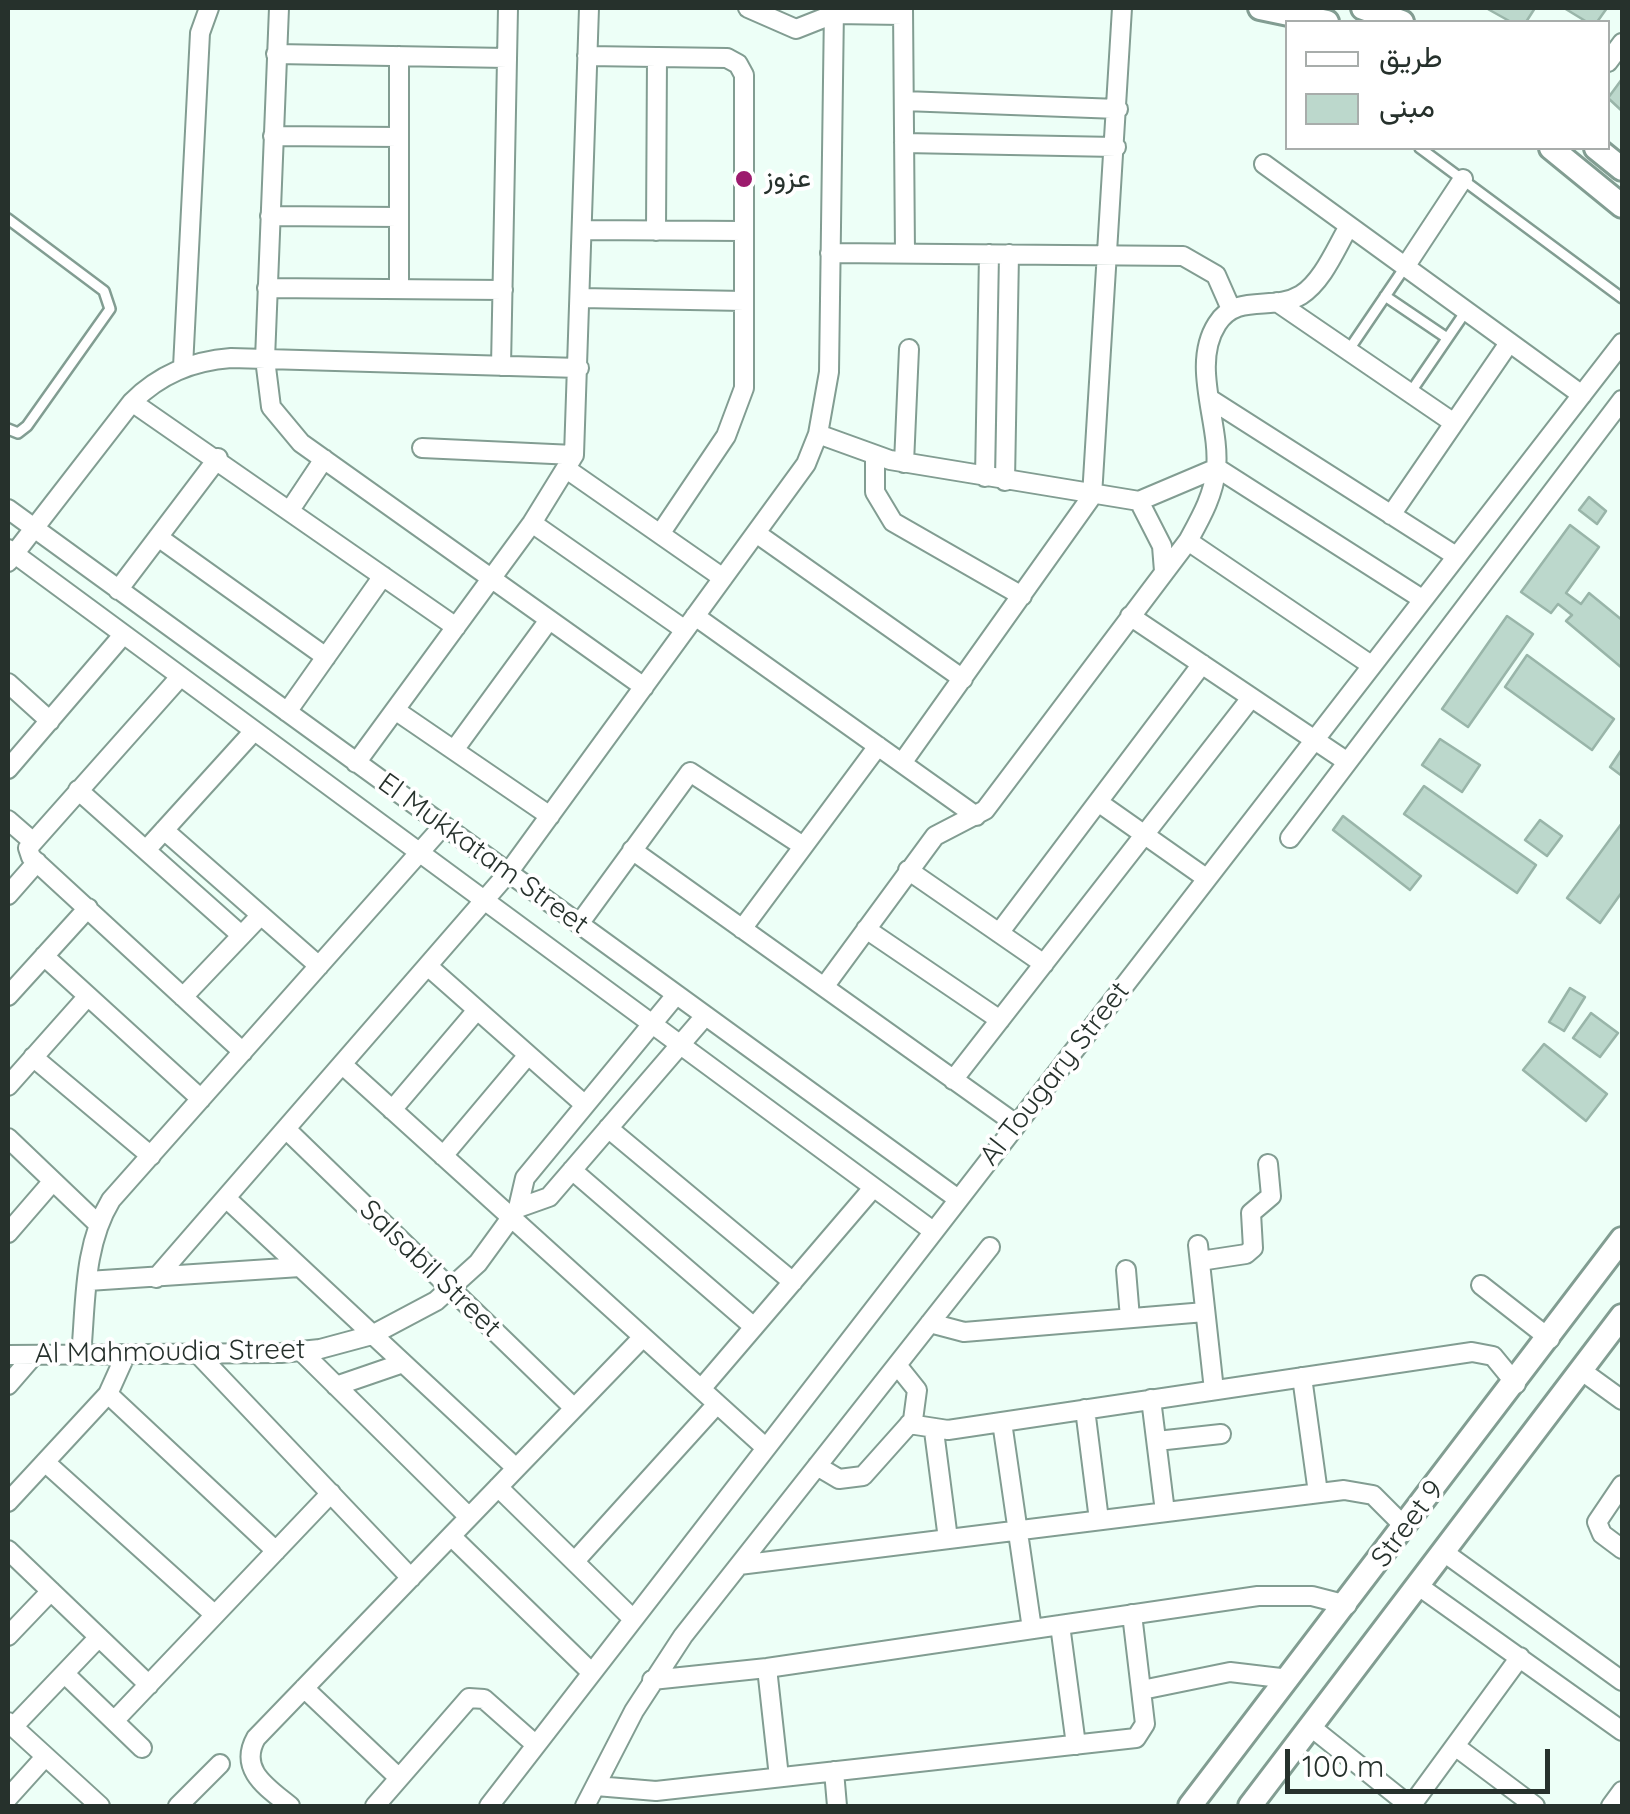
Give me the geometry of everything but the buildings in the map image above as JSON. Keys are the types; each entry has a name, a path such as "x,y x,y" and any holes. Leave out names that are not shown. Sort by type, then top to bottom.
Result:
{"main road":[{"path":"1260,8 1285,20"},
{"path":"1372,9 1397,20"},
{"path":"1553,150 1622,206"},
{"path":"1598,150 1622,169"},
{"name":"Street 9","path":"1190,1806 1516,1384 1622,1239"},
{"name":"Street 9","path":"1258,1804 1622,1316"}],"street":[{"path":"183,367 200,33 209,8"},
{"path":"279,8 266,359 266,391 278,421 324,459 644,687"},
{"path":"501,366 508,8"},
{"path":"356,762 532,522 571,462 580,368 589,8"},
{"path":"748,8 796,28 834,11 903,11 906,254"},
{"path":"902,763 1092,496 1110,255 1122,8"},
{"path":"156,1278 430,968 508,873 806,464 818,434 829,372 834,11"},
{"path":"276,54 507,58"},
{"path":"399,56 400,289"},
{"path":"588,56 727,58 742,69 744,388 738,413 660,534"},
{"path":"656,231 657,58"},
{"path":"904,101 1118,109"},
{"path":"273,136 400,138"},
{"path":"904,143 1116,147"},
{"path":"1264,164 1582,395"},
{"path":"1405,267 1463,179"},
{"path":"270,216 400,216"},
{"path":"824,987 935,836 976,816 1188,541 1201,518 1217,468 1209,340 1231,309 1277,302 1301,295 1314,285 1348,226"},
{"path":"583,230 744,231"},
{"path":"830,253 1183,256 1216,274 1231,309"},
{"path":"985,477 990,254"},
{"path":"1005,480 1010,254"},
{"path":"267,288 502,290"},
{"path":"581,298 744,301"},
{"path":"1277,302 1454,423"},
{"path":"1390,515 1510,343"},
{"name":"Al Tougary Street","path":"489,1806 1622,343"},
{"path":"904,463 908,349"},
{"path":"10,555 132,402 154,382 183,367 215,359 266,359 580,368"},
{"path":"1210,399 1456,556"},
{"path":"1290,838 1622,400"},
{"path":"132,402 218,458 456,627"},
{"path":"818,434 876,457 904,463 1139,501 1217,468"},
{"path":"422,448 571,462 660,534 723,578"},
{"path":"876,457 875,492 894,522 1022,596"},
{"path":"118,590 218,458"},
{"path":"290,510 324,459"},
{"path":"1217,468 1422,599"},
{"path":"1139,501 1162,546 1164,571"},
{"name":"El Mukkatam Street","path":"8,509 958,1199"},
{"path":"532,522 878,746 976,816"},
{"path":"756,533 962,679"},
{"path":"158,537 326,657"},
{"path":"1188,541 1371,665"},
{"name":"El Mukkatam Street","path":"10,555 933,1232"},
{"path":"287,712 384,576"},
{"path":"1130,616 1346,761"},
{"path":"454,750 548,620"},
{"path":"8,769 124,635"},
{"path":"999,933 1202,664"},
{"path":"180,677 31,840 28,853 243,1052"},
{"path":"9,688 50,721"},
{"path":"953,1080 1251,698"},
{"path":"395,710 550,816"},
{"path":"146,850 254,731"},
{"path":"742,928 878,746"},
{"path":"579,924 690,772 803,846"},
{"path":"78,790 241,935"},
{"path":"1098,802 1206,878"},
{"path":"8,820 31,840"},
{"path":"80,1355 97,1223 151,1156 443,826"},
{"path":"164,830 320,966"},
{"path":"632,850 1016,1124"},
{"path":"8,896 37,862"},
{"path":"908,870 1044,964"},
{"path":"8,996 88,908"},
{"path":"183,998 261,915"},
{"path":"866,929 1000,1020"},
{"path":"44,956 201,1099"},
{"path":"430,968 585,1105"},
{"path":"515,1213 525,1178 676,994"},
{"path":"8,1086 88,996"},
{"path":"392,1110 477,1010"},
{"path":"515,1213 544,1201 705,1016"},
{"path":"442,1156 528,1055"},
{"path":"33,1057 151,1156"},
{"path":"344,1066 442,1156 515,1213 643,1337 766,1448"},
{"path":"608,1128 793,1282"},
{"name":"Salsabil Street","path":"287,1130 574,1408"},
{"path":"8,1138 97,1223"},
{"path":"1214,1390 1199,1253 1246,1254 1253,1248 1252,1211 1271,1196 1268,1164"},
{"path":"572,1170 754,1327"},
{"path":"8,1233 53,1181"},
{"path":"701,1389 873,1188"},
{"path":"226,1198 516,1468"},
{"name":"Al Mahmoudia Street","path":"8,1355 302,1352 372,1335 406,1320 451,1289 478,1264 515,1213"},
{"path":"585,1806 652,1680 990,1247"},
{"path":"88,1281 300,1267"},
{"path":"1126,1270 1130,1318"},
{"path":"1481,1285 1550,1339"},
{"path":"930,1323 955,1332 1205,1312"},
{"path":"290,1806 256,1777 250,1754 256,1738 643,1337"},
{"path":"302,1352 470,1517"},
{"path":"909,1424 934,1431 1483,1352 1502,1362 1516,1384"},
{"path":"8,1502 108,1394 126,1354"},
{"path":"198,1354 410,1578"},
{"path":"8,1386 34,1355"},
{"path":"336,1386 402,1364"},
{"path":"817,1466 839,1479 863,1476 909,1424 918,1396 911,1378 897,1365"},
{"path":"1582,1371 1622,1400"},
{"path":"1302,1377 1318,1493"},
{"path":"108,1394 276,1551"},
{"path":"1152,1400 1165,1512"},
{"path":"575,1561 717,1404"},
{"path":"1085,1409 1099,1520"},
{"path":"1002,1422 1032,1629"},
{"path":"934,1431 948,1539"},
{"path":"1156,1442 1220,1434"},
{"path":"45,1462 215,1615"},
{"path":"1622,1486 1598,1522 1602,1534 1622,1550"},
{"path":"498,1487 633,1619"},
{"path":"739,1565 1318,1493 1364,1492 1380,1500 1406,1528"},
{"path":"114,1721 331,1494"},
{"path":"451,1536 592,1673"},
{"path":"8,1550 149,1685"},
{"path":"1445,1553 1622,1681"},
{"path":"1420,1586 1622,1730"},
{"path":"9,1632 50,1591"},
{"path":"652,1680 767,1668 1276,1594 1312,1596 1347,1605"},
{"path":"596,1786 644,1792 1140,1736 1146,1724 1132,1614"},
{"path":"1060,1625 1076,1745"},
{"path":"99,1637 10,1725 100,1806"},
{"path":"1312,1727 1410,1806 1520,1658"},
{"path":"767,1668 780,1777"},
{"path":"1142,1690 1230,1672 1289,1679"},
{"path":"64,1674 142,1748"},
{"path":"304,1688 399,1778"},
{"path":"375,1806 468,1698 484,1699 536,1745"},
{"path":"1455,1746 1535,1806"},
{"path":"8,1798 45,1756"},
{"path":"178,1806 220,1764"},
{"path":"834,1771 837,1806"},
{"path":"1611,1806 1622,1792"}],"lane":[{"path":"1423,150 1622,298"},
{"path":"8,219 104,291 110,309 27,426 18,432 8,428"},
{"path":"1348,350 1405,267"},
{"path":"1385,296 1447,338"},
{"path":"1410,392 1466,310"}],"place":[{"name":"عزوز","path":"744,179"}]}
